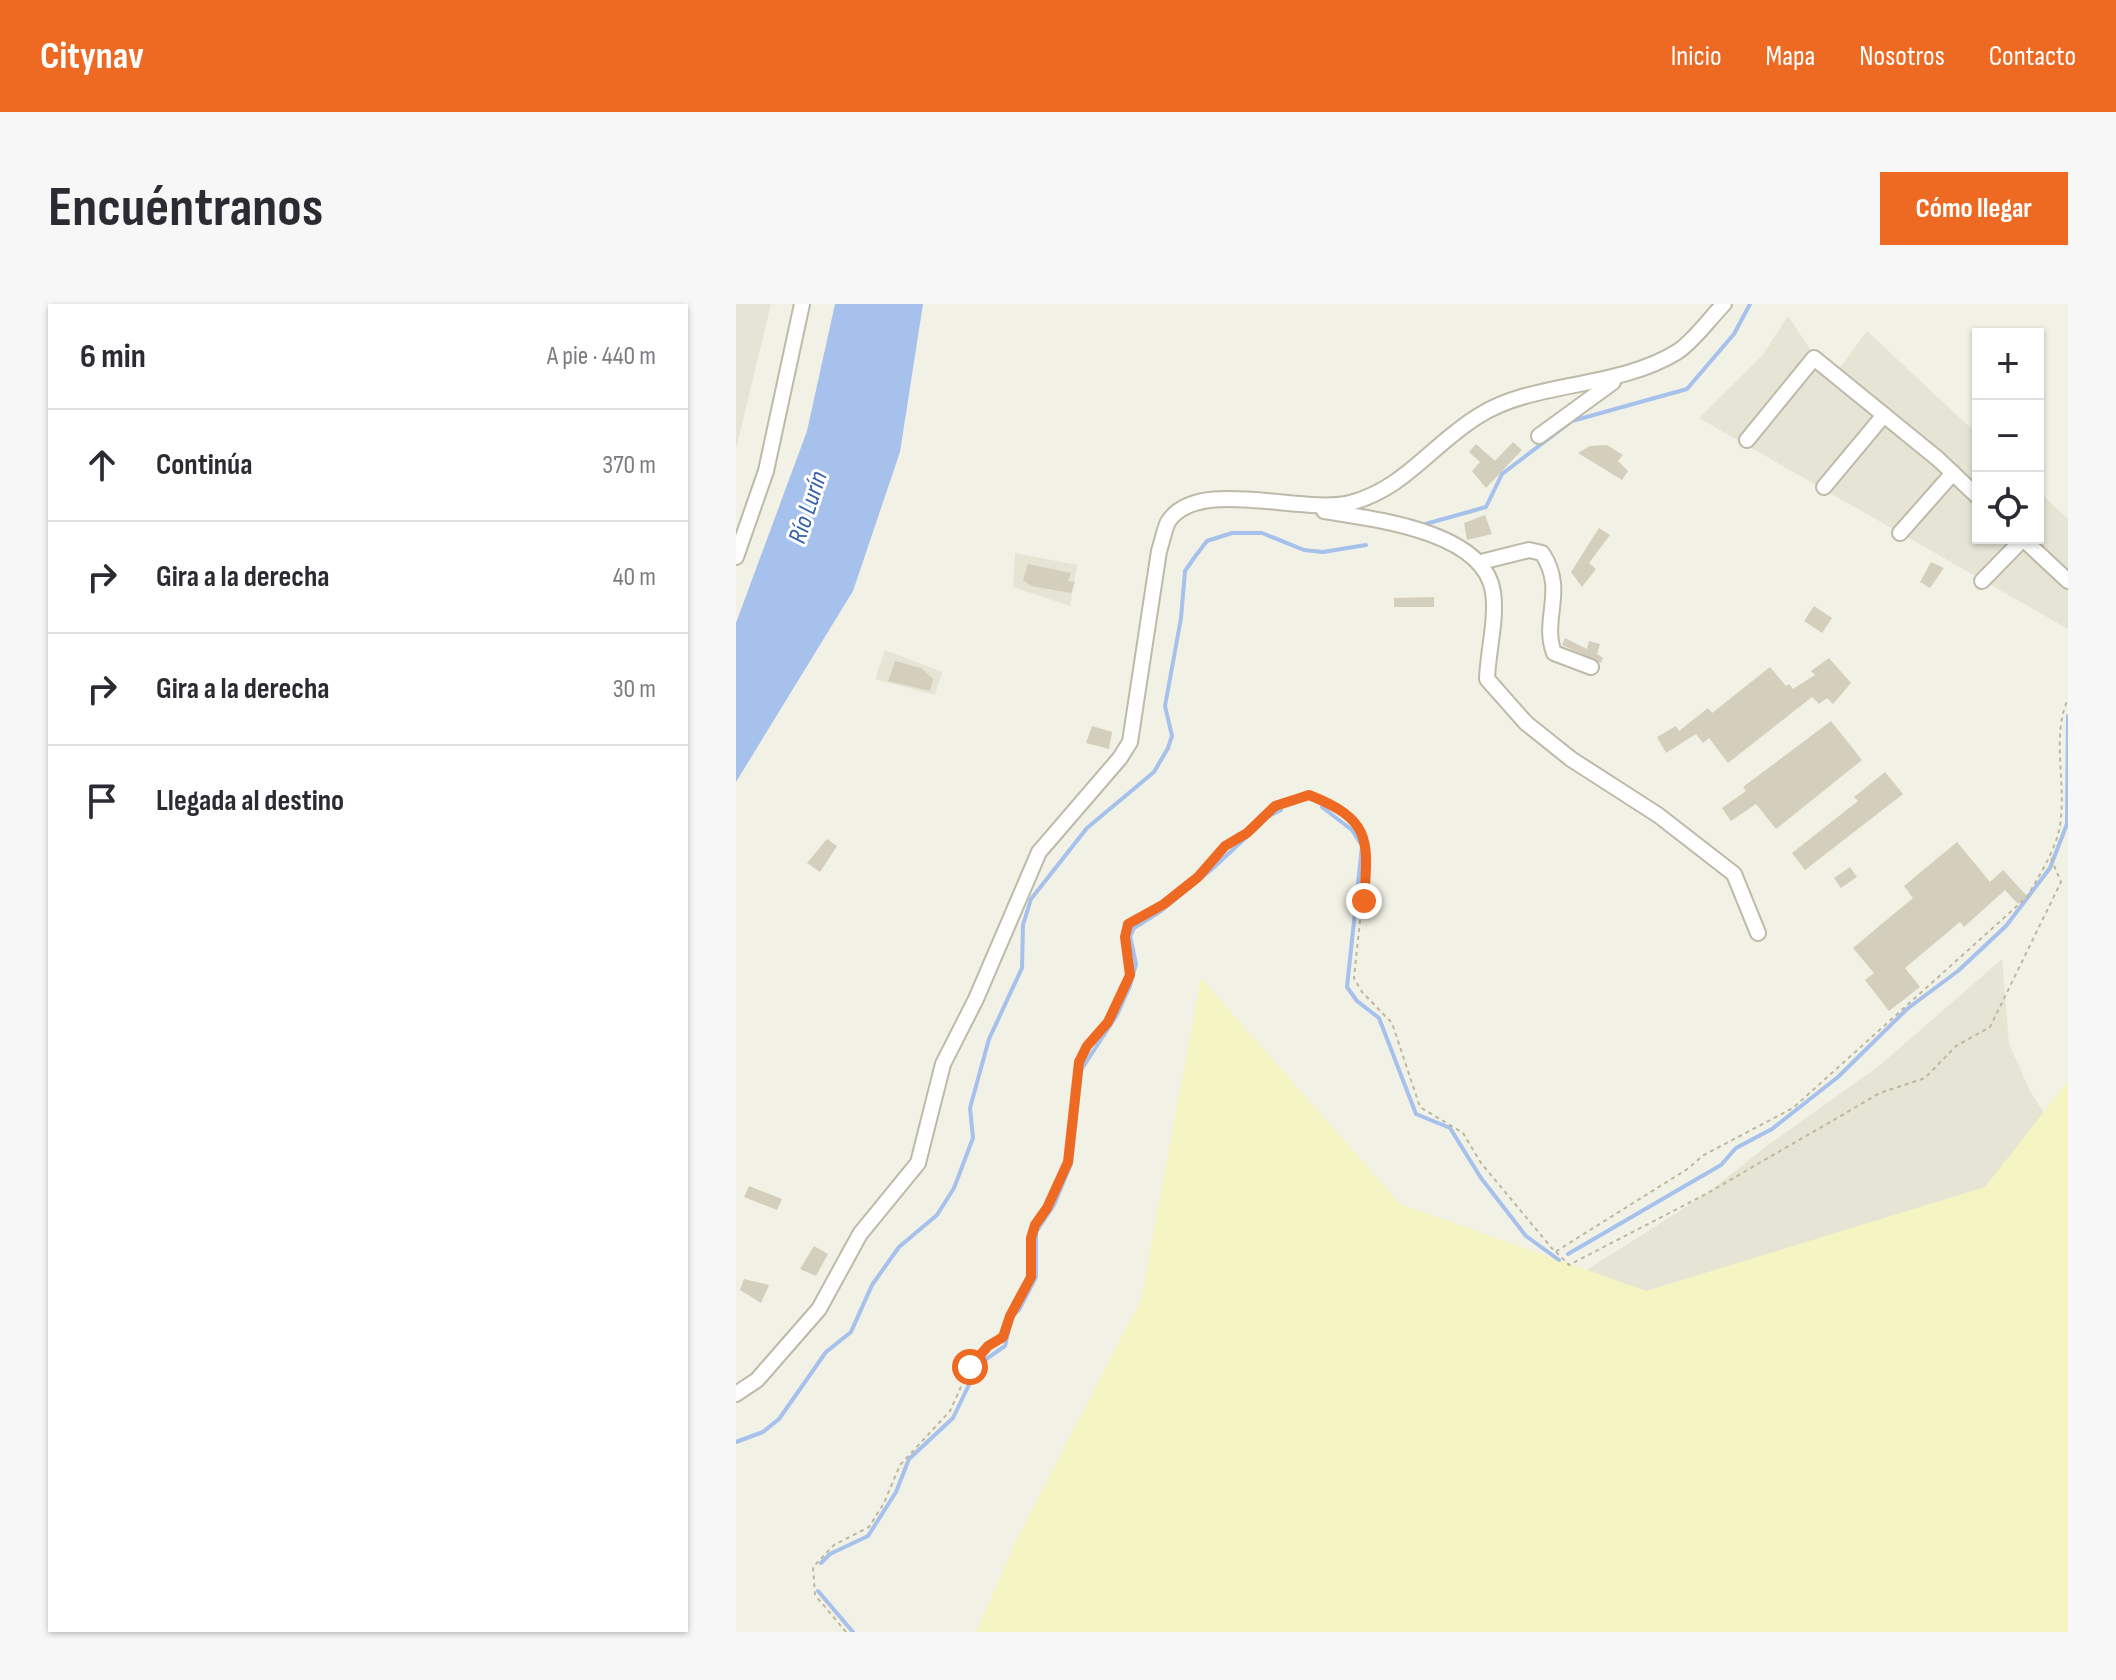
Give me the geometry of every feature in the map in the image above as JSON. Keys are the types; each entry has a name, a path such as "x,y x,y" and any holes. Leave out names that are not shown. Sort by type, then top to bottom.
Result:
{"street":[{"path":"736,557 766,471 802,304"},
{"path":"1296,506 1348,504 1391,488 1480,415 1506,403 1620,377 1678,351 1724,304"},
{"path":"1747,440 1814,358 1972,491"},
{"path":"1539,436 1620,377"},
{"path":"1824,487 1884,415"},
{"path":"1900,533 1953,473"},
{"path":"736,1394 757,1380 819,1309 860,1234 918,1163 943,1064 976,999 1039,852 1120,758 1130,742 1159,551 1168,522 1193,503 1213,498 1296,506 1400,524 1450,543 1481,562 1492,589 1494,614 1487,679 1498,695 1571,759 1658,815 1734,874 1758,933"},
{"path":"1982,581 2017,544"},
{"path":"2027,544 2068,581"},
{"path":"1481,562 1529,550 1542,553 1551,566 1555,585 1549,641 1554,653 1591,667"}],"path":[{"path":"1555,1252 1689,1168 1702,1156 1793,1108 2027,897 2051,857 2061,819 2061,739 2063,710 2068,699"},
{"path":"846,1632 815,1595 813,1567 822,1554 869,1527 884,1503 900,1465 950,1411 970,1367 1007,1331 1010,1316 1031,1277 1031,1238 1035,1225 1047,1208 1068,1162 1079,1062 1087,1046 1108,1022 1130,975 1125,929 1198,877 1225,846 1247,833 1275,806 1309,795 1356,822 1368,844 1354,978 1392,1023 1420,1107 1463,1133 1481,1163 1569,1265 1706,1194 1880,1093 1925,1078 1956,1046 1990,1027 2061,882 2051,857"}],"shaded area":[{"path":"736,304 771,304 736,449"},
{"path":"1788,316 1831,380 1867,331 1972,429 1972,544 2044,544 2044,497 2068,519 2068,629 1699,418 1762,356"},
{"path":"1015,553 1077,565 1070,606 1013,587"},
{"path":"885,650 942,672 935,695 875,679"},
{"path":"2002,959 2009,1044 2031,1093 2054,1128 2068,1632 1565,1284 1706,1194 1768,1145 1879,1066"}],"sand":[{"path":"1201,978 1400,1204 1646,1291 1985,1187 2068,1081 2068,1632 976,1632 1017,1539 1141,1299"}],"water":[{"name":"Río Lurín","path":"835,304 923,304 900,452 853,591 736,782 736,623 807,431"}],"building":[{"path":"1513,442 1522,450 1486,488 1472,471 1480,462 1469,452 1476,444 1495,461"},
{"path":"1607,445 1623,455 1618,461 1628,471 1622,480 1578,453 1590,446"},
{"path":"1485,515 1492,534 1467,540 1464,523"},
{"path":"1599,528 1610,535 1589,563 1596,569 1582,587 1571,572"},
{"path":"1931,562 1944,568 1930,588 1920,582"},
{"path":"1028,564 1071,573 1068,581 1075,582 1071,593 1031,586 1023,580"},
{"path":"1434,597 1434,607 1394,607 1394,598"},
{"path":"1814,606 1832,618 1822,633 1804,621"},
{"path":"1565,638 1587,649 1589,641 1600,644 1597,654 1603,658 1601,663 1562,645"},
{"path":"1829,658 1851,683 1833,704 1827,698 1819,704 1812,697 1728,763 1709,738 1703,743 1696,734 1666,753 1657,737 1676,726 1679,731 1708,708 1712,713 1770,667 1786,686 1789,684 1793,689 1815,675 1811,671"},
{"path":"895,661 921,668 933,679 930,691 888,681"},
{"path":"1831,721 1862,760 1776,829 1756,804 1731,821 1722,808 1746,791 1743,787"},
{"path":"1092,726 1112,732 1109,749 1086,743"},
{"path":"1885,772 1903,794 1805,870 1792,853 1858,801 1854,797"},
{"path":"827,839 837,846 820,872 807,863"},
{"path":"1957,842 1990,882 2003,870 2027,896 2018,904 2005,890 1964,927 1960,922 1905,968 1920,987 1889,1011 1865,980 1874,973 1853,948 1913,898 1904,886"},
{"path":"1850,867 1857,877 1841,888 1834,878"},
{"path":"749,1186 782,1199 777,1210 744,1197"},
{"path":"814,1246 828,1254 816,1276 800,1269"},
{"path":"744,1279 769,1285 761,1303 740,1290"}],"waterway":[{"path":"1422,525 1486,507 1502,474 1572,421 1687,389 1734,334 1750,304"},
{"path":"736,1442 763,1432 779,1419 826,1352 851,1332 872,1285 899,1247 937,1215 954,1188 973,1138 970,1108 989,1039 1022,968 1023,925 1031,899 1087,828 1154,772 1168,748 1172,736 1165,706 1181,618 1185,571 1194,558 1207,541 1232,533 1262,533 1304,550 1323,552 1366,545"},
{"path":"1568,1254 1721,1165 1736,1148 1772,1129 1838,1077 1907,1009 1958,971 2006,926 2050,868 2067,824 2068,716"},
{"path":"1322,807 1352,830 1362,846 1347,987 1357,1001 1379,1018 1416,1114 1450,1128 1481,1178 1526,1236 1559,1260"},
{"path":"821,1563 830,1554 868,1536 896,1492 909,1459 953,1418 979,1364 1005,1346 1012,1316 1019,1310 1036,1277 1036,1232 1054,1205 1071,1164 1081,1070 1117,1015 1130,986 1136,964 1130,936 1134,928 1161,911 1269,816 1281,810"},
{"path":"818,1591 853,1632"}],"route":[{"path":"970,1367 988,1346 1003,1337 1010,1316 1029,1285 1031,1238 1035,1225 1047,1208 1068,1162 1074,1124 1074,1082 1079,1062 1087,1046 1108,1022 1130,975 1125,937 1128,924 1164,904 1198,877 1225,846 1254,828 1275,806 1309,795 1335,807 1356,822 1368,844 1364,901"}]}
